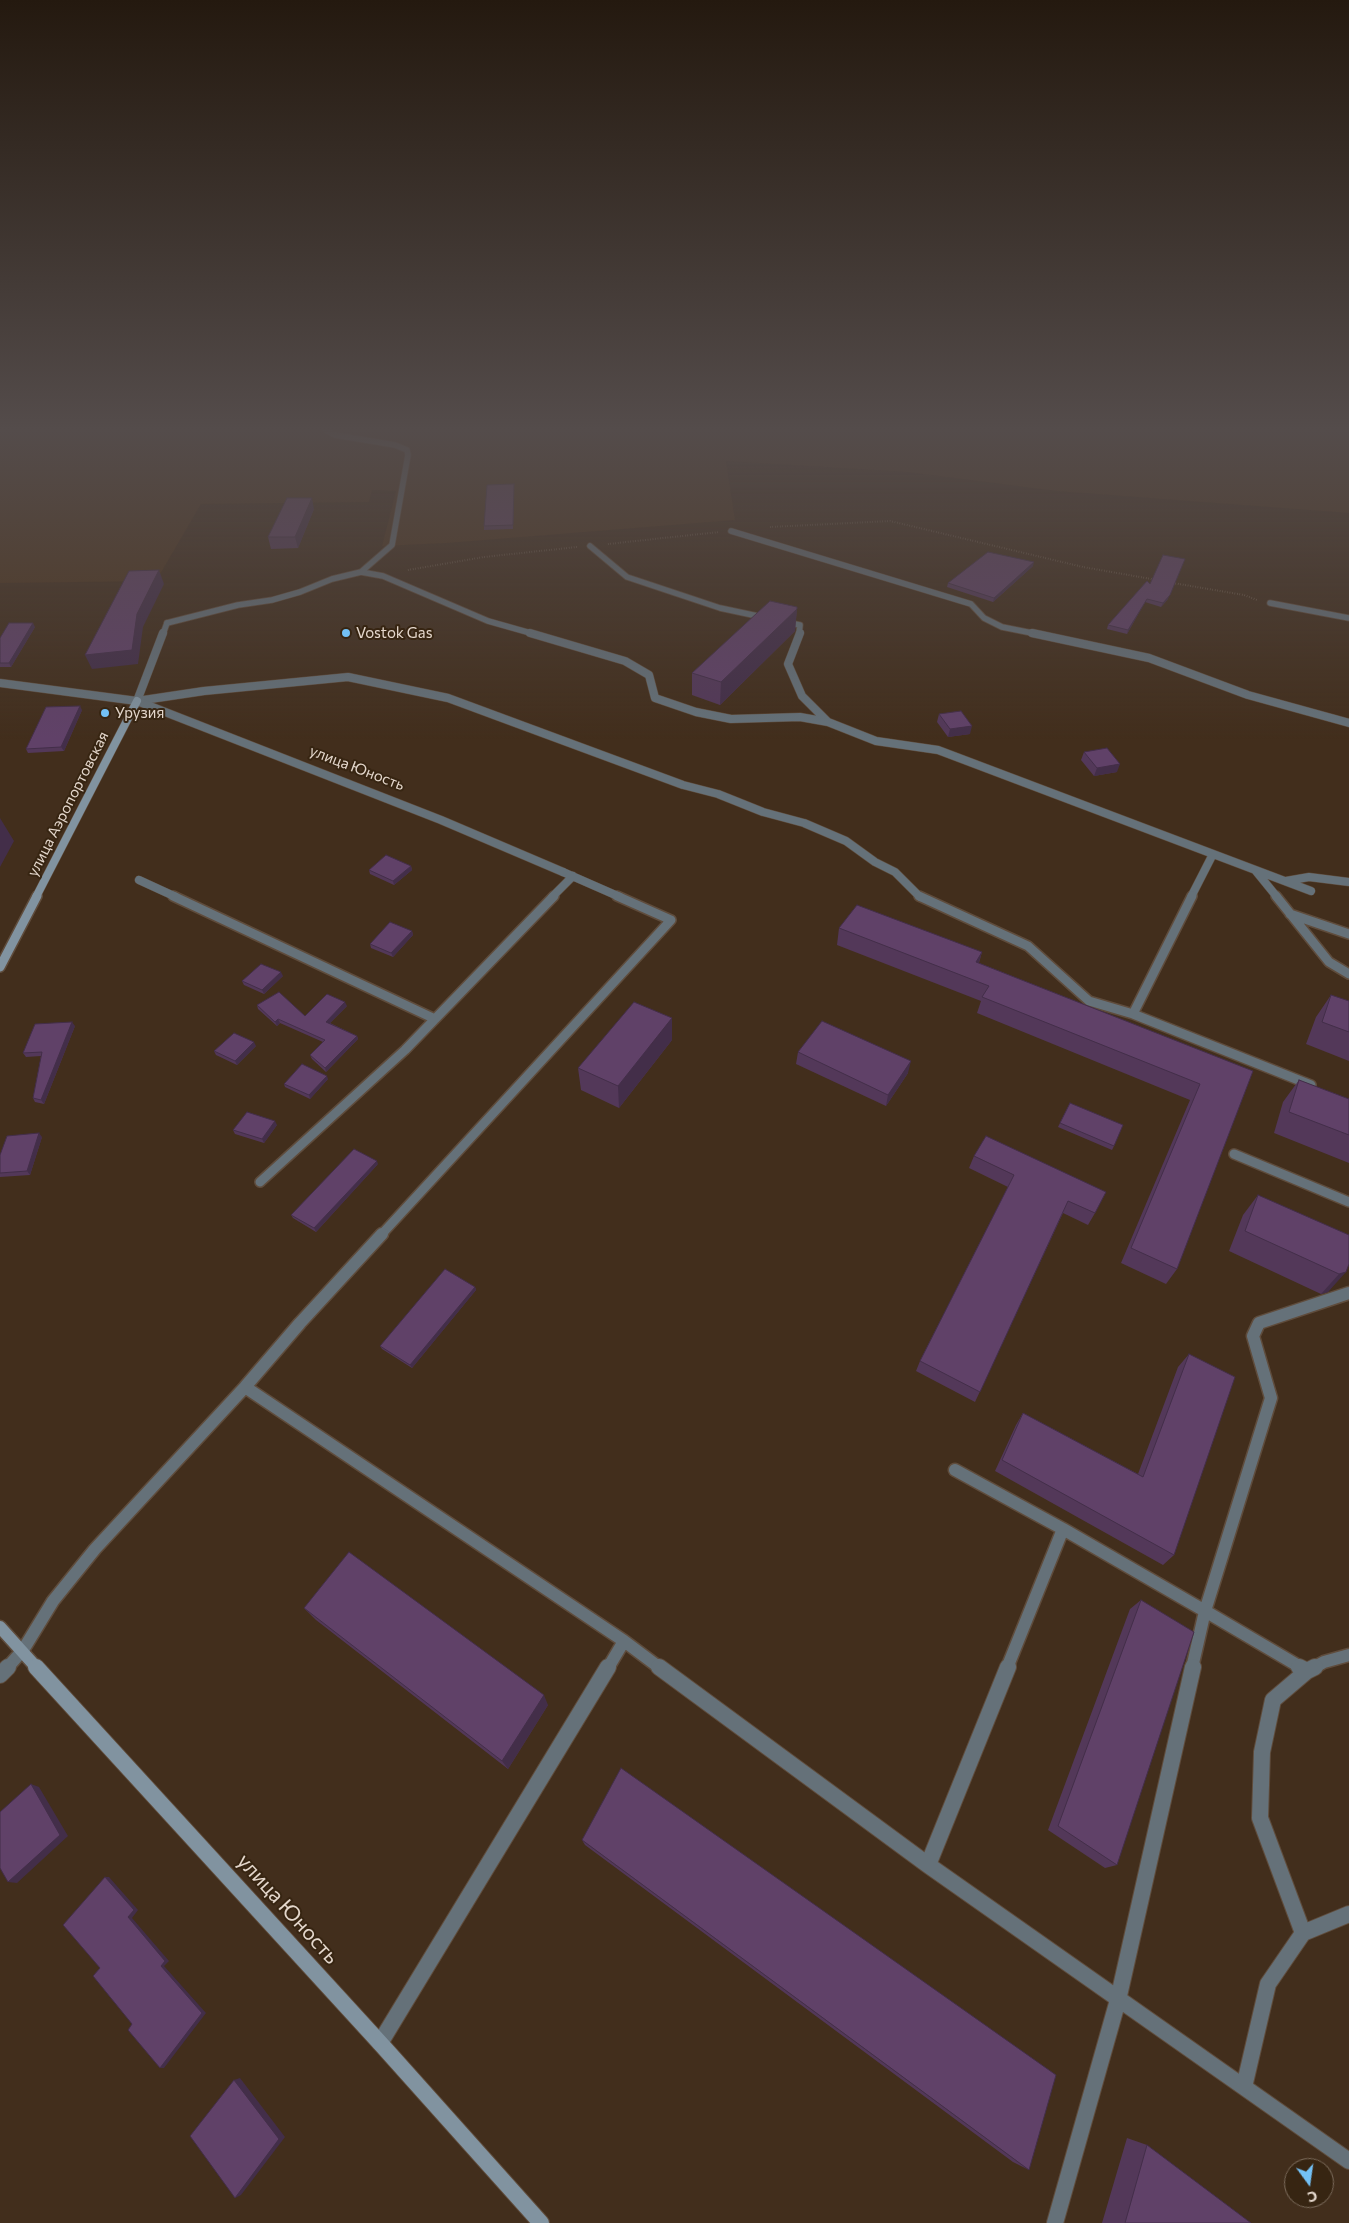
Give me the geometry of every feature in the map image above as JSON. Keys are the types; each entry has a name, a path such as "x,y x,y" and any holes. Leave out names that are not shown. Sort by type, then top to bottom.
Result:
{"street":[{"path":"361,572 392,545 394,533"},
{"path":"737,533 971,604 984,618 1002,628 1150,658 1248,695 1349,723"},
{"path":"590,546 627,577 720,608 800,625 800,633 788,664 802,696 828,722"},
{"path":"361,572 383,576 488,621 625,661 649,675 655,698 696,712 731,719 800,717 828,722 876,741 938,750 1311,891"},
{"name":"улица Аэропортовская","path":"0,967 137,701 167,623 238,605 272,600 300,592 332,579 361,572"},
{"path":"1270,604 1349,618"},
{"path":"0,683 137,701 204,691 348,677 448,698 683,785 718,794 763,812 804,823 846,841 874,862 895,872 922,899 1028,946 1089,1001 1133,1014 1322,1090"},
{"name":"улица Юность","path":"137,701 441,820 671,920 300,1323 245,1386"},
{"path":"1133,1014 1213,854"},
{"path":"1254,870 1329,962 1349,974"},
{"path":"260,1182 405,1050 568,874"},
{"path":"1286,881 1309,877 1349,882"},
{"path":"139,880 435,1019"},
{"path":"1289,913 1349,934"},
{"path":"1234,1154 1349,1202"},
{"path":"1054,2223 1118,2000 1205,1611 1271,1398 1253,1336 1259,1323 1349,1293"},
{"path":"0,1675 23,1650 53,1601 95,1550 245,1386 624,1641 928,1865 1349,2161"},
{"path":"955,1470 1205,1611 1307,1671"},
{"path":"928,1865 1063,1530"},
{"name":"улица Юность","path":"0,1627 380,2043 541,2223"},
{"path":"380,2043 624,1641"},
{"path":"1303,1933 1260,1818 1262,1752 1274,1700 1307,1671 1324,1662 1349,1655"},
{"path":"1244,2087 1268,1984 1303,1933 1349,1914"}],"shaded area":[{"path":"0,533 184,533 156,581 0,583"},
{"path":"385,533 575,533 447,543 382,546"}],"building":[{"path":"270,533 297,533 295,537 268,537"},
{"path":"988,552 1034,562 994,598 948,583"},
{"path":"1163,555 1185,559 1170,595 1163,603 1147,599 1128,630 1108,625 1147,581 1150,584"},
{"path":"159,570 137,614 132,650 85,655 129,571"},
{"path":"770,601 797,607 797,609 721,682 692,673"},
{"path":"9,623 33,623 9,663 0,663 0,638"},
{"path":"80,706 61,747 26,749 46,707"},
{"path":"961,711 972,726 950,729 939,714"},
{"path":"1107,748 1120,764 1097,768 1084,752"},
{"path":"386,855 411,866 393,881 369,870"},
{"path":"857,905 982,952 976,962 1253,1071 1177,1269 1131,1248 1200,1084 982,997 989,986 839,928"},
{"path":"390,922 412,931 391,953 370,944"},
{"path":"261,964 281,972 262,990 242,981"},
{"path":"279,992 305,1016 327,994 345,1002 326,1022 357,1036 325,1068 310,1055 325,1040 278,1019 275,1022 257,1005"},
{"path":"1331,995 1349,1001 1349,1032 1322,1022"},
{"path":"634,1002 672,1018 618,1086 578,1068"},
{"path":"822,1021 911,1061 888,1095 798,1052"},
{"path":"72,1022 41,1100 33,1098 42,1052 23,1053 35,1024"},
{"path":"234,1033 254,1042 235,1061 214,1051"},
{"path":"302,1064 327,1076 309,1095 284,1084"},
{"path":"1299,1080 1349,1099 1349,1135 1289,1112"},
{"path":"1070,1103 1123,1125 1114,1146 1060,1123"},
{"path":"247,1112 275,1121 262,1139 233,1130"},
{"path":"39,1133 27,1171 0,1173 0,1155 7,1136"},
{"path":"986,1136 1106,1192 1095,1213 1068,1201 980,1392 920,1361 1014,1175 974,1156"},
{"path":"354,1149 377,1161 314,1228 291,1215"},
{"path":"1258,1195 1349,1235 1349,1264 1346,1272 1339,1274 1245,1231"},
{"path":"445,1269 475,1287 410,1365 380,1346"},
{"path":"1189,1354 1235,1377 1174,1555 1002,1460 1023,1413 1143,1477"},
{"path":"349,1552 544,1695 502,1761 304,1608"},
{"path":"1141,1600 1194,1632 1117,1865 1058,1826"},
{"path":"621,1768 1056,2075 1029,2170 582,1840"},
{"path":"31,1784 60,1835 8,1882 0,1868 0,1812"},
{"path":"105,1877 134,1910 128,1917 165,1961 161,1966 202,2013 160,2068 128,2030 132,2024 93,1976 100,1968 63,1925"},
{"path":"234,2080 279,2139 235,2198 190,2136"},
{"path":"1147,2145 1251,2223 1125,2223"}],"place":[{"name":"Vostok Gas","path":"346,633"},
{"name":"Урузия","path":"105,713"}]}
